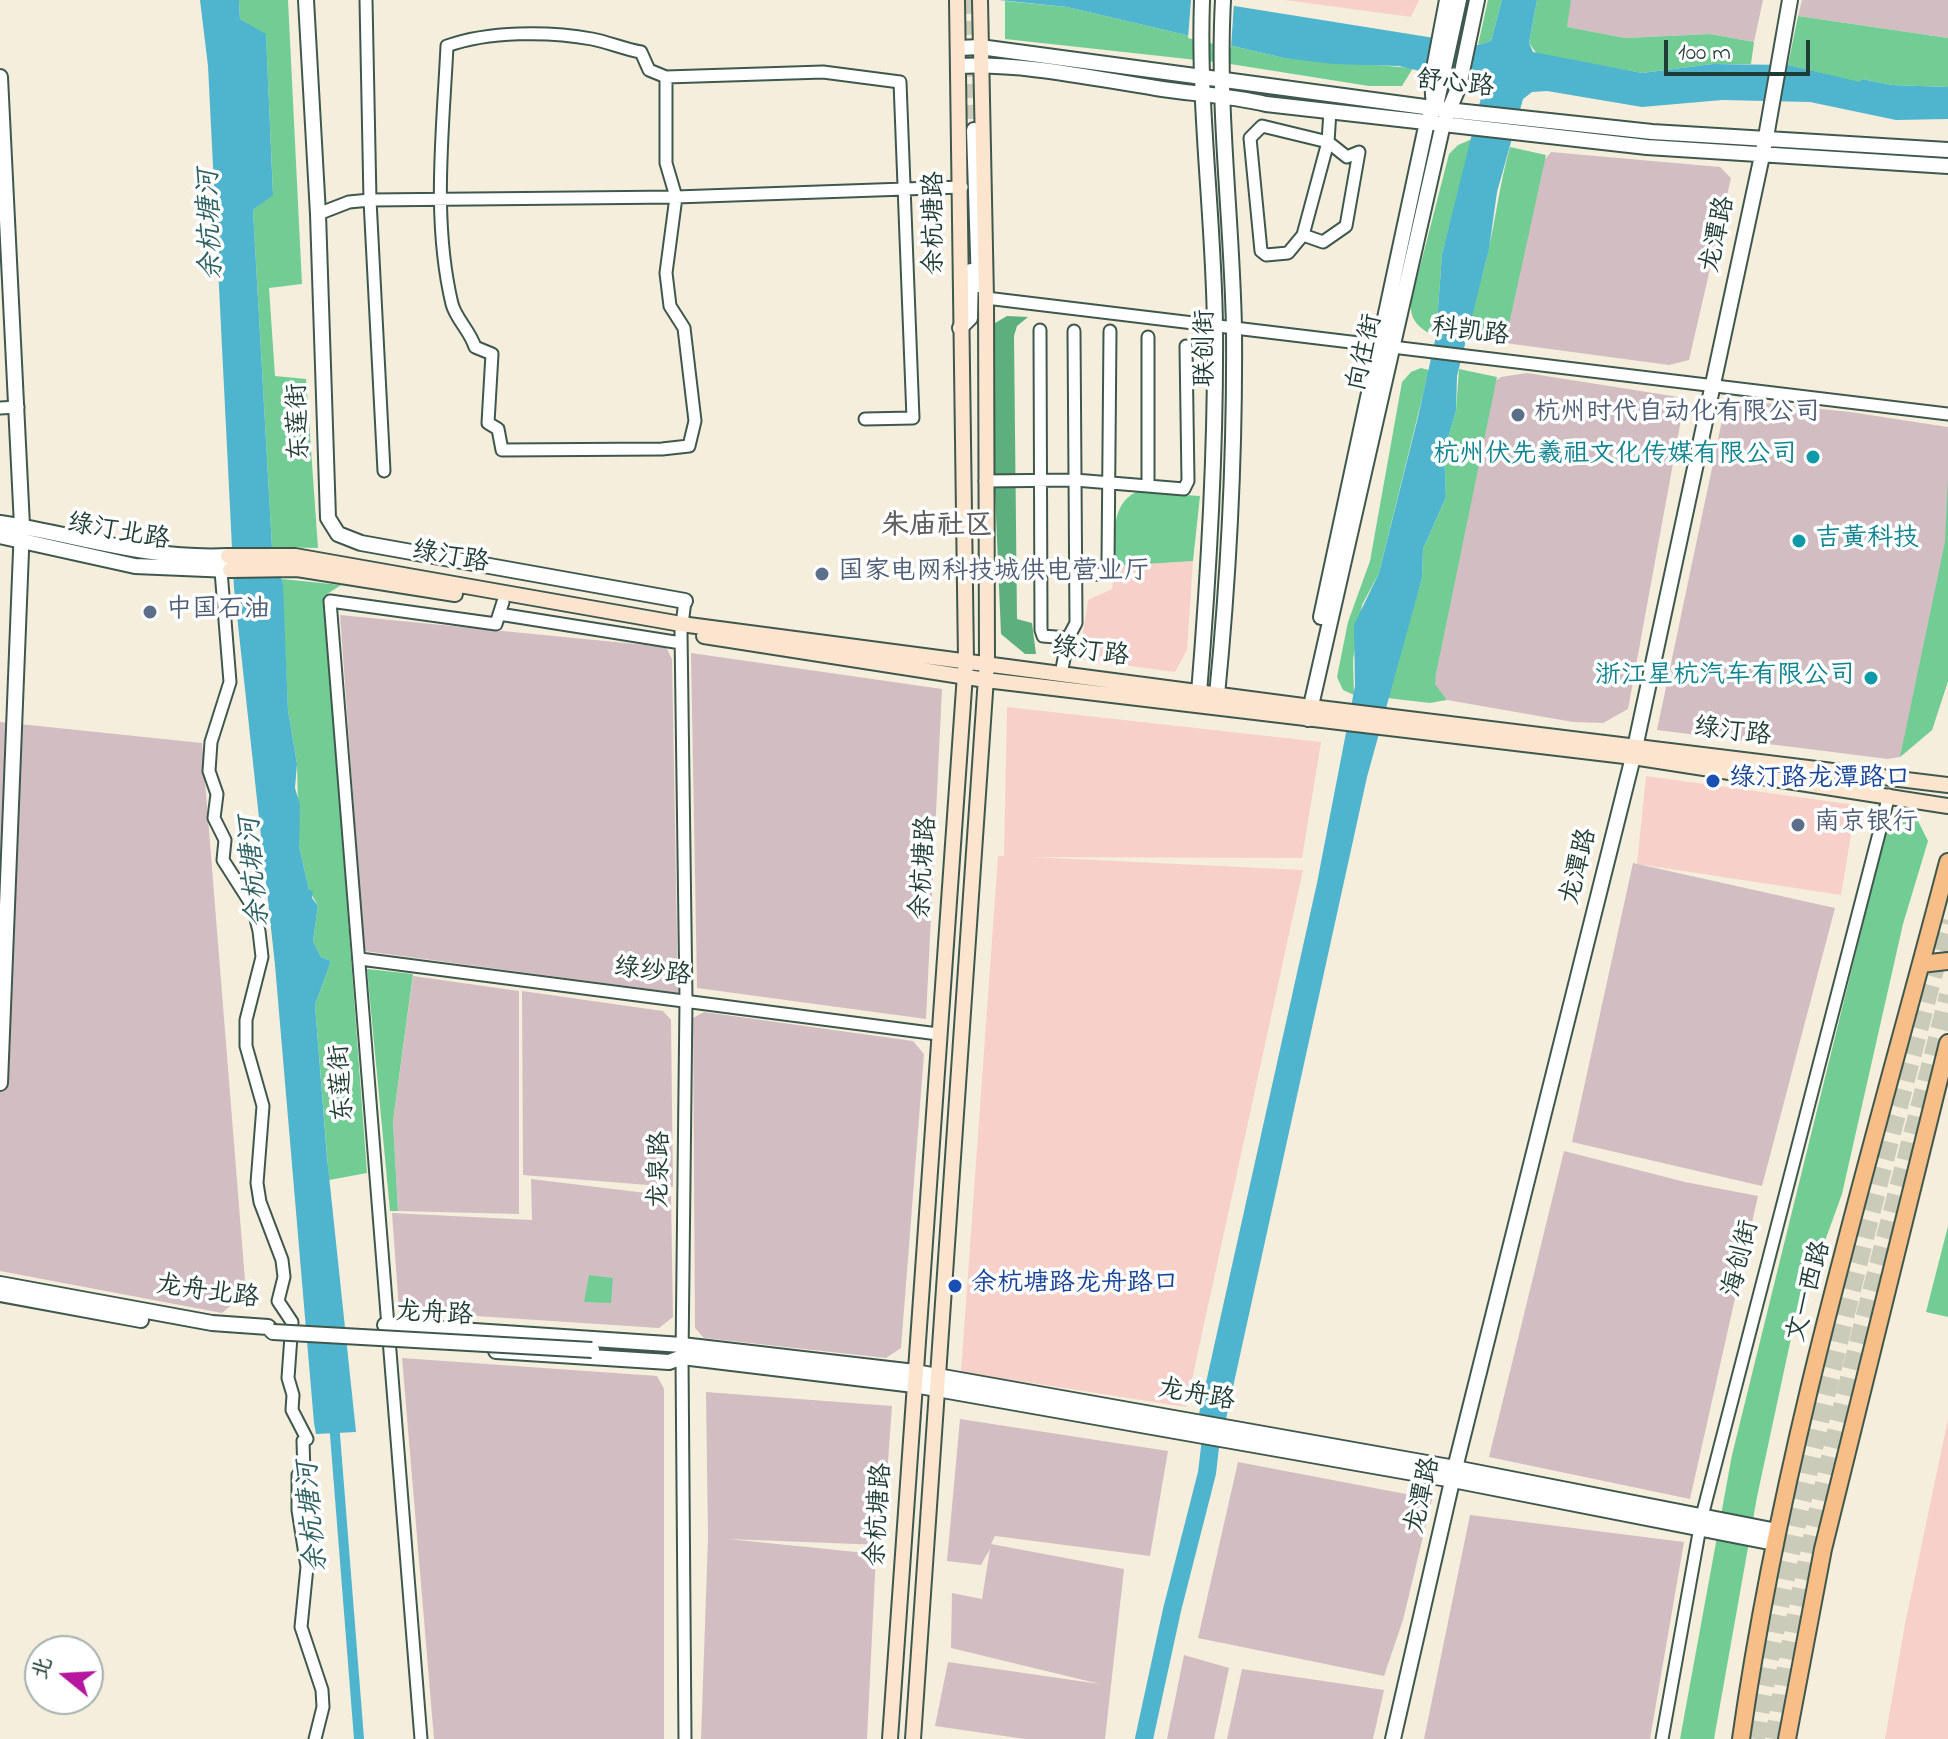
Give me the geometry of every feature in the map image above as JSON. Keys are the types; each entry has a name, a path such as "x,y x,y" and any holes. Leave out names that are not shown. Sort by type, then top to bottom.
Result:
{"main road":[{"name":"余杭塘路","path":"890,1739 966,660 960,328 962,187 957,0"},
{"name":"余杭塘路","path":"913,1739 935,1383 952,1211 987,663 986,298 980,1"},
{"name":"绿汀路","path":"226,566 296,563 681,633 966,660 1217,695 1306,713"},
{"name":"绿汀路","path":"296,563 501,608 986,680 1344,716 1634,752 1948,785"},
{"name":"绿汀路","path":"1634,752 1948,806"},
{"name":"文一西路","path":"1741,1739 1776,1537 1813,1378 1948,862"},
{"path":"1921,964 1948,961"},
{"path":"1787,1739 1823,1549 1948,1043"}],"street":[{"name":"东莲街","path":"306,0 318,214 328,518 338,534 361,543 446,556 489,568 685,601"},
{"path":"366,0 370,200 384,471"},
{"name":"联创街","path":"1199,693 1213,513 1215,325 1200,77 1202,0"},
{"name":"联创街","path":"1217,695 1232,501 1234,328 1221,86 1223,0"},
{"path":"1447,0 1456,36"},
{"path":"1456,36 1459,0"},
{"path":"1456,36 1469,0"},
{"path":"1456,36 1477,0"},
{"name":"龙潭路","path":"1393,1739 1454,1474 1634,752 1766,137 1790,0"},
{"path":"666,77 666,163 676,197 666,273 670,306 684,328 695,421 689,446 662,449 502,450 498,429 488,423 492,354 475,347 470,331 452,307 440,199 447,46 464,39 519,34 591,39 641,52 649,70 666,77 823,72 900,82 913,418 865,419"},
{"name":"向往街","path":"1306,713 1456,36"},
{"name":"舒心路","path":"959,48 980,47 1200,77 1266,104 1330,111 1438,116"},
{"name":"舒心路","path":"959,66 1021,67 1201,93 1221,86 1762,155 1948,166"},
{"path":"0,77 22,534 17,729 3,882 0,1083"},
{"path":"1303,235 1323,242 1346,226 1359,152 1347,157 1328,142 1262,126 1250,138 1261,251 1266,255 1288,253 1303,235 1328,142 1330,111"},
{"name":"舒心路","path":"1524,125 1948,150"},
{"path":"960,328 970,318 971,131 980,318 986,336"},
{"path":"318,214 349,202 370,200 676,197 962,187"},
{"name":"科凯路","path":"986,298 1948,414"},
{"path":"1040,330 1041,630 1043,636 1068,638"},
{"path":"1061,674 1068,638 1076,623 1074,331"},
{"path":"1075,575 1102,574 1108,564 1110,331"},
{"path":"1148,337 1148,486"},
{"path":"985,481 1075,480 1184,489 1188,481 1186,346"},
{"path":"0,408 18,407"},
{"name":"绿汀北路","path":"0,523 22,534"},
{"name":"绿汀北路","path":"0,536 22,534 226,566"},
{"path":"226,566 230,682 211,742 209,771 217,794 214,818 225,840 223,860 253,907 262,957 246,1020 246,1046 263,1106 257,1183 260,1202 282,1260 284,1277 278,1301 292,1322 288,1378 293,1395 292,1410 307,1439 303,1441 304,1474 298,1475 298,1510 307,1567 301,1627 322,1690 323,1707 315,1739"},
{"name":"东莲街","path":"421,1739 385,1325 360,959 330,601 496,624 501,608"},
{"name":"龙泉路","path":"685,601 681,633 686,1000 682,1351 685,1739"},
{"name":"海创街","path":"1662,1739 1701,1522 1889,795"},
{"name":"绿纱路","path":"360,959 938,1034"},
{"name":"龙舟北路","path":"0,1284 212,1323 268,1327 273,1332 268,1336 212,1333 0,1294"},
{"name":"龙舟路","path":"385,1325 597,1346 610,1359"},
{"name":"龙舟路","path":"273,1332 682,1351 915,1379 1454,1474 1776,1537"},
{"name":"龙舟路","path":"387,1344 669,1362 682,1351"}],"shaded area":[{"path":"1285,0 1419,0 1411,17"},
{"path":"1571,0 1763,0 1754,42 1710,34 1625,38 1566,27"},
{"path":"1802,0 1948,0 1948,38 1798,16"},
{"path":"1551,152 1720,167 1731,178 1689,360 1669,365 1505,343 1543,162"},
{"path":"1527,373 1685,398 1628,709 1603,723 1573,722 1447,700 1434,684 1494,382 1501,377"},
{"path":"1736,400 1850,412 1948,427 1948,681 1932,730 1900,757 1888,759 1657,730 1724,411"},
{"path":"1193,561 1187,650 1175,672 1079,659 1088,600 1112,589 1115,566"},
{"path":"340,615 666,647 672,659 678,993 364,951"},
{"path":"691,653 942,689 926,1019 697,988"},
{"path":"1007,707 1321,742 1302,858 1032,857 1303,870 1186,1407 961,1372 998,856 1004,856"},
{"path":"0,722 202,743 246,1293 222,1313 0,1271"},
{"path":"1646,776 1856,805 1841,895 1637,864"},
{"path":"1633,863 1835,908 1762,1186 1572,1142"},
{"path":"413,976 519,991 519,1214 398,1211 393,1121"},
{"path":"522,991 663,1011 671,1020 673,1187 523,1175"},
{"path":"704,1012 913,1041 924,1054 901,1348 886,1358 704,1338 695,1328 693,1018"},
{"path":"1564,1151 1685,1182 1758,1196 1690,1499 1489,1457"},
{"path":"531,1179 671,1196 673,1317 659,1328 399,1311 392,1213 532,1220"},
{"path":"402,1358 657,1376 664,1389 664,1739 434,1739"},
{"path":"706,1392 892,1406 882,1545 728,1539 876,1554 867,1739 701,1739 708,1538"},
{"path":"960,1419 1168,1451 1150,1556 995,1536 991,1544 1124,1569 1105,1739 1025,1739 935,1726 948,1662 1100,1684 951,1648 952,1593 982,1599 990,1549 981,1565 947,1561"},
{"path":"1948,1419 1948,1739 1885,1739 1905,1624"},
{"path":"1238,1462 1432,1499 1403,1620 1384,1676 1198,1638"},
{"path":"1470,1515 1684,1542 1650,1739 1424,1739"},
{"path":"1184,1655 1229,1668 1214,1739 1167,1739"},
{"path":"1242,1669 1384,1690 1373,1739 1227,1739"}],"green space":[{"path":"239,0 288,0 302,284 269,288 275,376 306,379 318,548 272,547 253,210 273,194 266,35 240,19"},
{"path":"1488,0 1502,0 1491,41 1478,45"},
{"path":"1537,0 1571,0 1567,27 1625,38 1710,34 1754,42 1751,64 1713,64 1642,73 1537,54 1529,43"},
{"path":"1005,1 1067,7 1284,58 1413,68 1402,86 1369,86 1224,63 1005,39"},
{"path":"1798,16 1948,38 1948,87 1892,85 1862,79 1861,83 1788,65"},
{"path":"1472,139 1442,254 1436,336 1417,324 1411,302 1449,154 1458,145"},
{"path":"1510,147 1546,155 1505,343 1469,338"},
{"path":"1007,316 1028,317 1017,326 1014,336 1017,619 1032,623 1036,654 1025,654 1001,634 994,469 995,323"},
{"path":"1421,368 1429,370 1379,573 1362,605 1353,660 1354,695 1343,690 1337,677 1348,622 1370,561 1402,382 1411,372"},
{"path":"1459,369 1497,377 1436,674 1435,684 1447,700 1430,703 1387,698 1422,578 1423,549 1446,497 1444,451 1456,411"},
{"path":"1948,477 1948,681 1932,730 1900,757 1945,542"},
{"path":"1136,492 1200,496 1193,561 1115,566 1117,515 1127,498"},
{"path":"282,579 341,585 324,596 367,1173 329,1180 315,1005 331,961 321,957 313,941 318,906 309,890 299,846 297,764 288,710"},
{"path":"1890,814 1917,819 1928,841 1903,924 1842,1194 1793,1329 1757,1497 1714,1739 1680,1739 1732,1455"},
{"path":"367,969 413,974 393,1121 398,1211 390,1211"},
{"path":"1948,1226 1948,1317 1926,1312"},
{"path":"589,1275 613,1278 611,1303 584,1302"}],"water":[{"path":"200,0 239,0 240,19 266,34 273,195 253,210 272,547 283,584 288,710 297,764 295,788 300,805 299,846 309,890 313,891 312,898 318,906 313,941 321,957 331,961 315,1005 327,1157 356,1432 316,1434 314,1423 275,965 234,588 208,66"},
{"path":"999,0 1197,0 1478,45 1491,41 1502,0 1537,0 1529,43 1533,52 1642,73 1713,64 1788,65 1860,82 1862,79 1892,85 1948,87 1948,119 1896,120 1810,102 1722,100 1642,107 1547,91 1532,92 1523,99 1497,192 1489,249 1457,376 1456,411 1444,451 1446,497 1423,549 1422,578 1367,777 1226,1419 1199,1414 1317,883 1355,686 1354,625 1379,573 1418,417 1436,336 1442,254 1482,94 1478,85 1399,66 1334,64 1284,58 1067,7"}],"pier":[{"path":"1191,0 1234,3 1231,48 1188,38"}],"waterway":[{"path":"1144,1739 1172,1610 1207,1473 1213,1421"},
{"name":"余杭塘河","path":"334,1422 359,1739"}],"tunnel":[{"path":"965,0 968,131"},
{"path":"1756,1739 1795,1532 1818,1430 1948,920"},
{"path":"1774,1739 1790,1645 1830,1458 1948,995"}],"place":[{"name":"杭州时代自动化有限公司","path":"1518,415"},
{"name":"杭州伏先羲祖文化传媒有限公司","path":"1813,457"},
{"name":"吉黄科技","path":"1799,541"},
{"name":"国家电网科技城供电营业厅","path":"822,574"},
{"name":"中国石油","path":"150,612"},
{"name":"浙江星杭汽车有限公司","path":"1871,678"},
{"name":"绿汀路龙潭路口","path":"1713,781"},
{"name":"南京银行","path":"1798,825"},
{"name":"余杭塘路龙舟路口","path":"955,1286"}],"district":[{"name":"朱庙社区","path":"937,528"}]}
